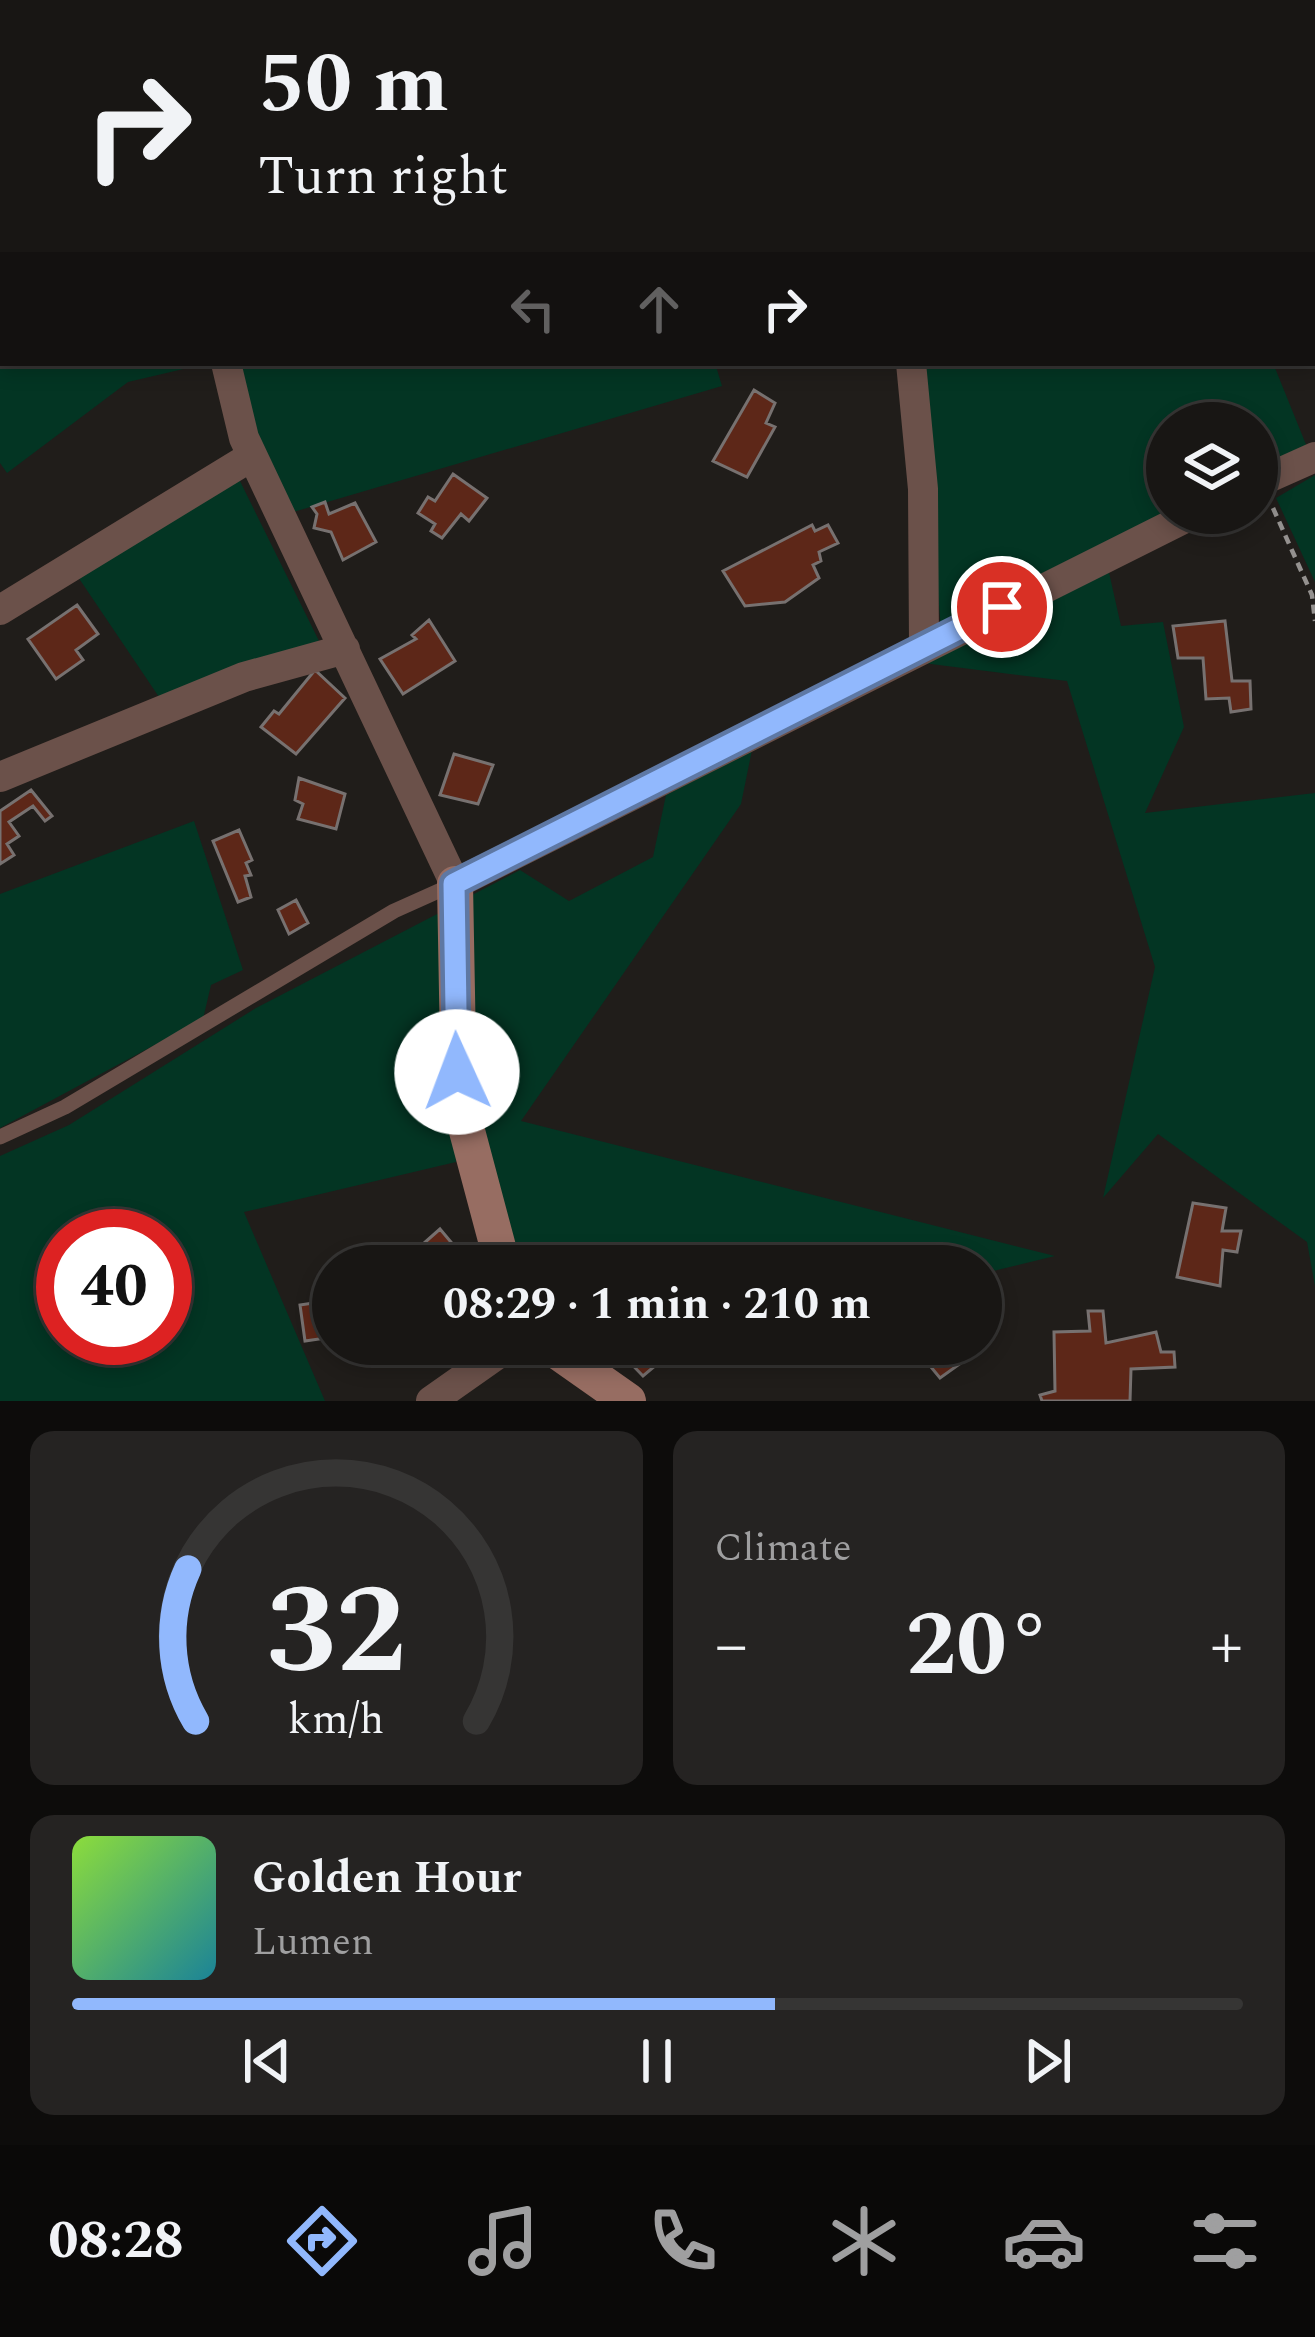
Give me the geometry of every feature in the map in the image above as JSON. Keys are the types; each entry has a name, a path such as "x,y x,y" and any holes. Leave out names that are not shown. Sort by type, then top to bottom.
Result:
{"street":[{"path":"227,366 252,456 454,884 459,1101 497,1245"},
{"path":"911,366 923,489 924,644"},
{"path":"0,610 252,456"},
{"path":"1278,474 1315,457"},
{"path":"454,884 924,644 1152,534"},
{"path":"0,777 244,676 345,649"},
{"path":"431,1401 482,1365"},
{"path":"577,1365 628,1401"}],"lane":[{"path":"0,1136 65,1107 394,911 454,884"}],"path":[{"path":"1278,523 1312,595 1315,621"}],"green space":[{"path":"0,366 196,366 128,382 7,473 0,463"},
{"path":"240,366 716,366 722,386 290,513 251,423"},
{"path":"920,366 1274,366 1307,447 1278,463 1278,402 1146,402 1146,524 941,630"},
{"path":"237,475 319,641 161,700 76,574"},
{"path":"1315,475 1315,582 1278,502 1278,497"},
{"path":"1108,568 1121,626 1163,622 1184,727 1145,813 1315,793 1315,1286 1307,1242 1158,1134 1103,1198 1155,967 1067,681 923,663"},
{"path":"752,750 741,804 521,1121 1055,1256 1002,1269 1002,1245 516,1245 485,1155 465,1026 472,895 520,870 569,901 653,857 666,795"},
{"path":"194,821 243,970 211,985 203,1019 0,1128 0,894"},
{"path":"441,912 456,1162 244,1212 325,1401 0,1401 0,1156 69,1125 256,1008"}],"building":[{"path":"754,390 775,403 766,423 775,427 747,477 713,461"},
{"path":"453,474 487,498 469,521 461,514 442,538 431,531 435,524 418,513 428,497 435,501"},
{"path":"325,502 329,514 355,503 376,542 343,560 331,532 314,528 317,514 312,507"},
{"path":"812,525 815,531 828,525 838,543 819,552 821,561 813,565 819,578 785,602 745,606 723,571"},
{"path":"77,605 98,634 76,650 83,660 56,679 28,639"},
{"path":"429,620 455,661 403,694 380,659 416,639 412,635"},
{"path":"1225,621 1232,681 1250,681 1251,709 1231,712 1229,698 1206,699 1203,658 1178,658 1173,626"},
{"path":"315,670 345,698 296,754 261,727 274,711 279,714"},
{"path":"454,754 493,765 478,804 440,795"},
{"path":"299,778 345,794 336,829 298,819 303,804 295,800"},
{"path":"31,790 52,816 45,821 33,806 9,822 19,836 7,844 14,855 0,864 0,811"},
{"path":"239,830 252,860 246,863 251,875 245,876 251,897 238,902 213,841"},
{"path":"296,900 308,923 289,934 278,910"},
{"path":"1193,1203 1226,1208 1222,1231 1241,1231 1237,1252 1223,1250 1220,1286 1177,1277"},
{"path":"440,1229 453,1245 422,1245"},
{"path":"312,1303 312,1340 305,1341 300,1305"},
{"path":"1088,1311 1103,1311 1106,1343 1156,1332 1161,1352 1174,1352 1175,1367 1131,1369 1130,1401 1042,1401 1040,1395 1055,1391 1054,1332 1090,1331"},
{"path":"632,1365 656,1365 643,1376"},
{"path":"929,1365 958,1365 940,1378"}],"route":[{"path":"457,1072 454,884 1002,607"}]}
